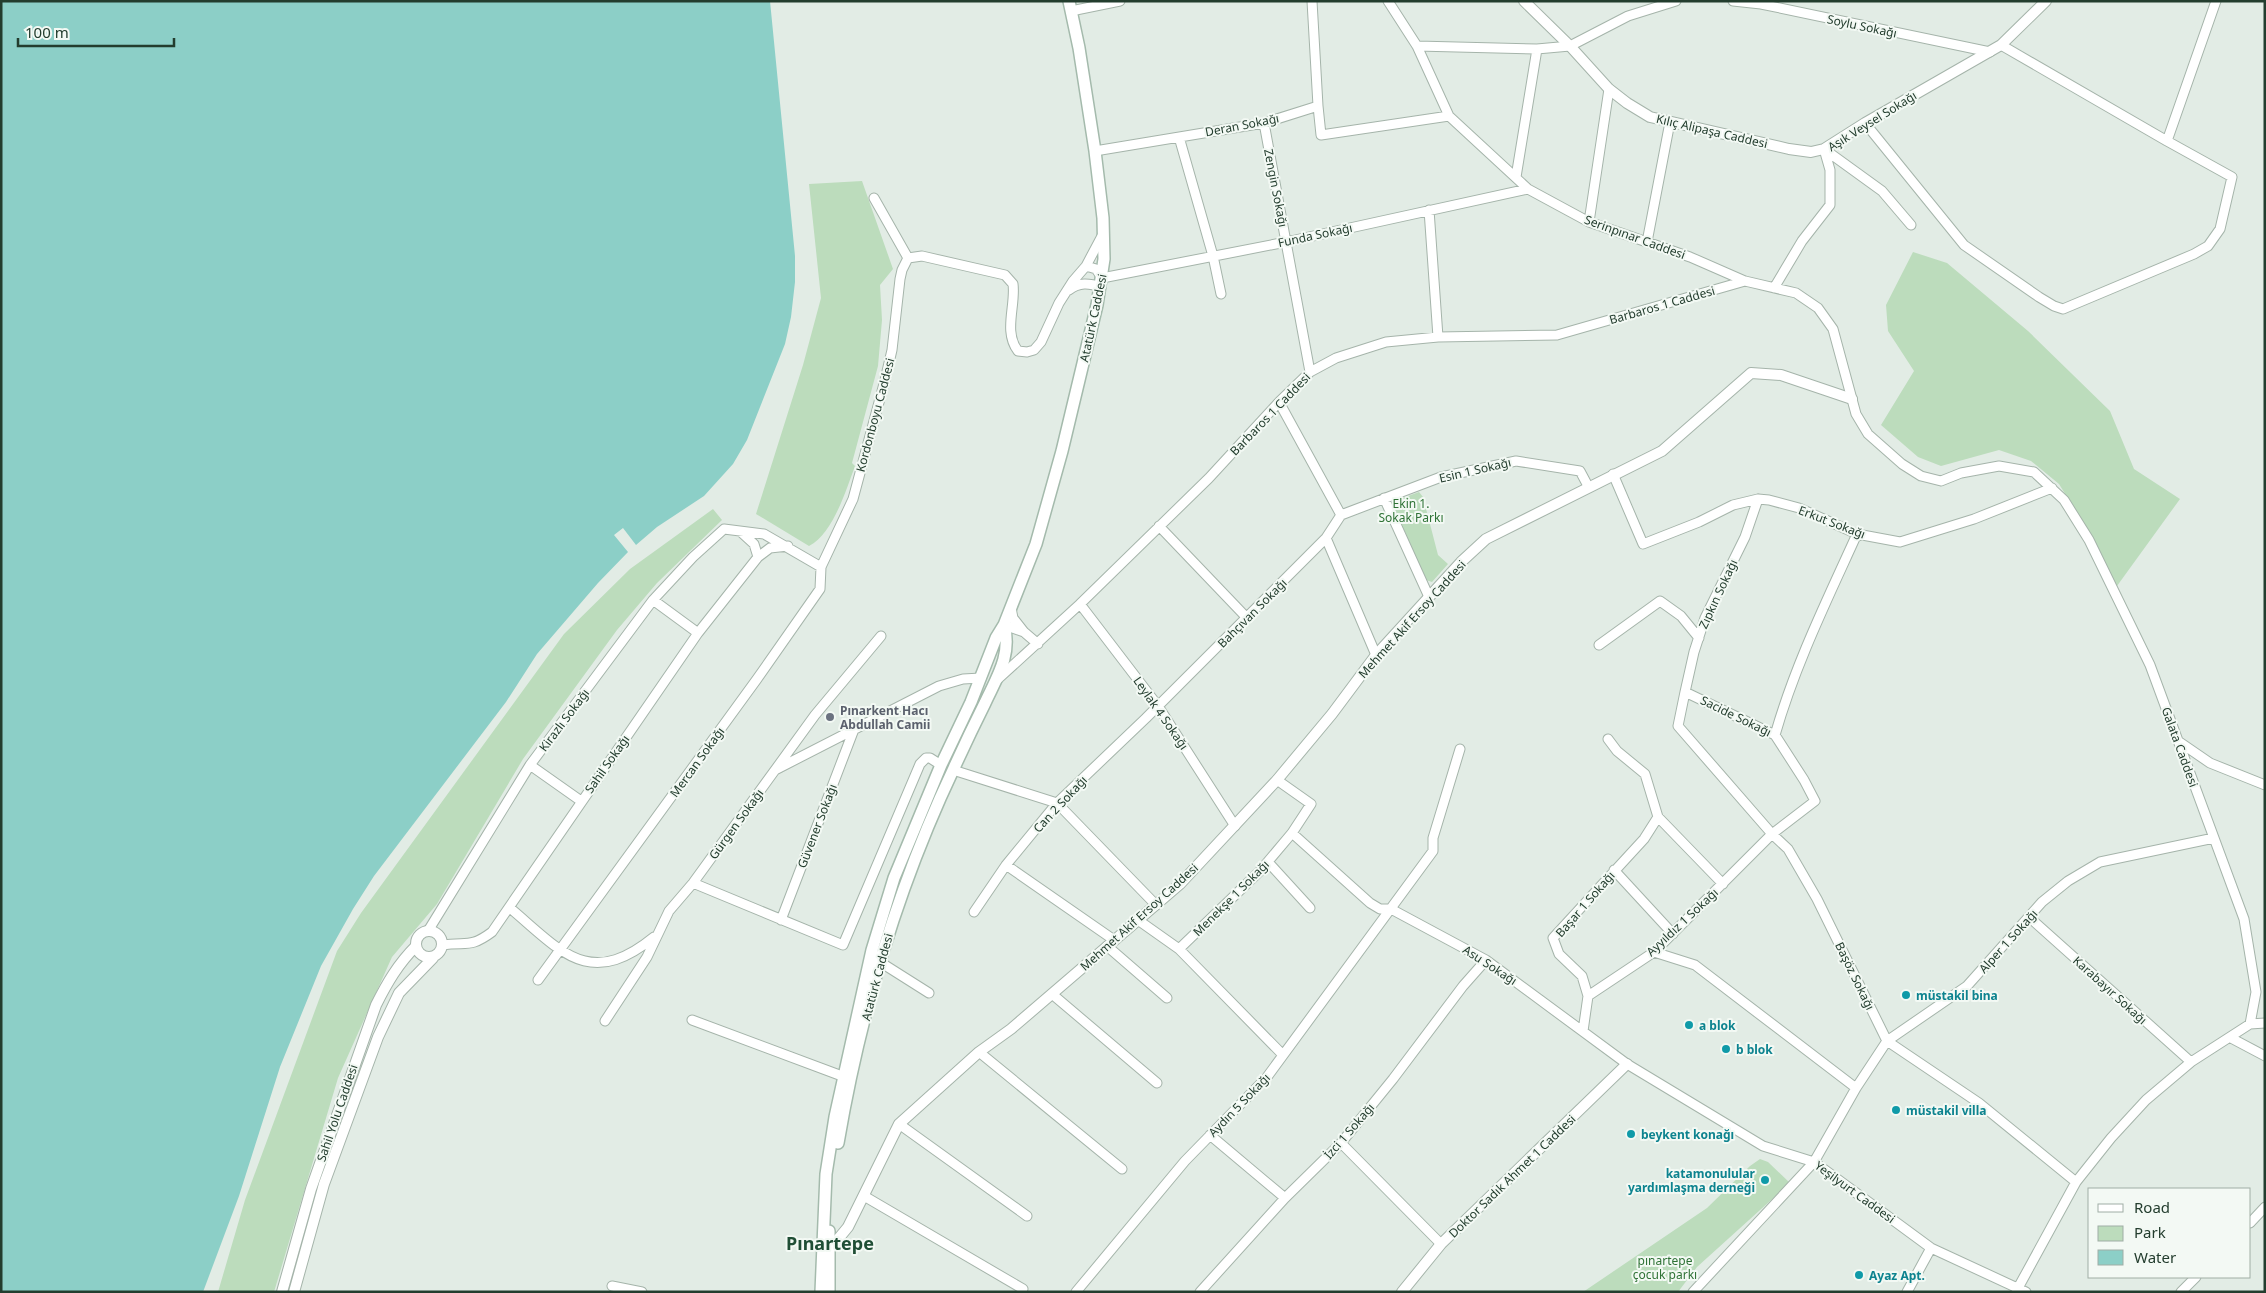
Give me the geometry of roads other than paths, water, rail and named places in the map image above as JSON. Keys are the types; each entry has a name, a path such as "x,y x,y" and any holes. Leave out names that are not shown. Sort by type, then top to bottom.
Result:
{"main road":[{"name":"Atatürk Caddesi","path":"820,1292 826,1232 826,1174 842,1076 872,950 894,878 941,765 981,678 996,638 1004,625 1036,544 1062,451 1102,282 1104,232 1095,151 1070,6"},
{"name":"Atatürk Caddesi","path":"826,1232 841,1125 880,962 913,862 953,770 997,681 1006,654 1007,641 1004,625"},
{"path":"981,678 997,681"},
{"name":"Atatürk Caddesi","path":"825,1250 829,1292"}],"street":[{"path":"1070,6 1120,1"},
{"path":"1312,1 1321,135 1449,116"},
{"name":"Serinpınar Caddesi","path":"1388,1 1417,46 1449,116 1528,189 1589,222 1690,257 1745,281 1796,293 1818,308 1833,329 1852,399"},
{"name":"Kılıç Alipaşa Caddesi","path":"1524,1 1570,46 1609,89 1627,103 1650,116 1789,150 1811,152 1824,149"},
{"path":"1417,46 1537,49 1570,46 1628,16 1676,1"},
{"name":"Soylu Sokağı","path":"1732,1 1762,3 1990,52"},
{"name":"Aşık Veysel Sokağı","path":"1774,288 1802,241 1830,205 1830,170 1824,149 1865,123 2002,45 2046,1"},
{"path":"2167,141 2216,1"},
{"path":"1865,123 1964,245 2054,306 2064,309 2194,254 2208,246 2220,229 2232,177 2002,45"},
{"path":"1516,178 1537,49"},
{"path":"1589,222 1609,89"},
{"name":"Deran Sokağı","path":"1095,151 1264,123 1318,106"},
{"path":"1647,242 1670,122"},
{"name":"Zengin Sokağı","path":"1264,123 1310,372"},
{"path":"1179,137 1213,256 1221,294"},
{"path":"1824,149 1882,191 1911,225"},
{"name":"Funda Sokağı","path":"1067,292 1080,284 1102,282 1213,256 1528,189"},
{"path":"874,198 908,258 922,256 1005,275 1014,284 1015,296 1011,334 1018,351 1027,352 1034,350 1041,342 1059,303 1086,266 1104,232"},
{"path":"1429,210 1438,337"},
{"name":"Kordonboyu Caddesi","path":"821,567 853,499 892,350 900,279 908,258"},
{"path":"1086,266 1096,268 1102,282"},
{"name":"Barbaros 1 Caddesi","path":"997,681 1080,604 1209,478 1279,402 1310,372 1336,358 1386,342 1438,337 1557,335 1745,281"},
{"name":"Mehmet Akif Ersoy Caddesi","path":"825,1250 848,1227 899,1124 979,1052 1012,1028 1180,884 1277,780 1332,714 1376,655 1486,539 1662,450 1751,373 1781,375 1852,399"},
{"path":"1852,399 1856,414 1868,434 1902,464 1921,476 1941,481 1961,473 1999,466 2034,472 2052,488"},
{"path":"1279,402 1340,516"},
{"name":"Esin 1 Sokağı","path":"1340,516 1441,478 1516,460 1580,471 1588,486"},
{"name":"Erkut Sokağı","path":"1613,474 1643,544 1699,522 1733,505 1758,499 1770,500 1798,508 1857,534 1900,542 1974,519 2052,488"},
{"name":"Galata Caddesi","path":"2052,488 2064,500 2089,540 2150,665 2244,919 2256,992 2250,1024"},
{"path":"1384,498 1429,598"},
{"name":"Zıpkın Sokağı","path":"1685,692 1698,638 1705,618 1745,537 1758,499"},
{"name":"Bahçıvan Sokağı","path":"1158,706 1326,538 1340,516"},
{"path":"1160,526 1247,618"},
{"name":"Kirazlı Sokağı","path":"428,931 530,765 653,600 693,557 724,529 742,533"},
{"path":"742,533 764,534 788,546 821,567"},
{"path":"742,533 754,544 758,557 770,548 788,546"},
{"path":"1775,735 1794,678 1857,534"},
{"path":"1326,538 1376,655"},
{"name":"Sahil Sokağı","path":"442,945 457,943 468,945 481,941 492,932 698,633 758,557"},
{"name":"Mercan Sokağı","path":"538,980 757,679 820,589 821,567"},
{"path":"653,600 698,633"},
{"path":"1598,645 1660,600 1681,616 1698,638"},
{"name":"Leylak 4 Sokağı","path":"1080,604 1158,706 1235,826"},
{"path":"1010,608 1014,618 1024,632 1038,644"},
{"path":"1004,625 1024,632"},
{"name":"Gürgen Sokağı","path":"605,1021 647,957 670,911 693,883 815,715 881,636"},
{"path":"775,770 939,686 963,679 981,678"},
{"name":"Sacide Sokağı","path":"1678,726 1685,692 1775,735 1815,801"},
{"name":"Can 2 Sokağı","path":"974,912 1006,865 1058,803 1158,706"},
{"name":"Başöz Sokağı","path":"1678,726 1772,834 1788,849 1816,899 1887,1041 1979,1103 2076,1182"},
{"name":"Güvener Sokağı","path":"781,920 852,732"},
{"path":"1608,739 1617,751 1645,774 1658,817 1722,884"},
{"path":"2178,741 2210,763 2265,785"},
{"path":"1391,908 1433,850 1433,838 1460,749"},
{"path":"693,883 843,945 920,764 926,758 930,758 941,765"},
{"path":"530,765 581,802"},
{"path":"953,770 1058,803 1156,905"},
{"name":"Menekşe 1 Sokağı","path":"1179,949 1268,862 1292,833 1311,804 1277,780"},
{"name":"Ayyıldız 1 Sokağı","path":"1588,996 1654,952 1772,834 1815,801"},
{"name":"Başar 1 Sokağı","path":"1588,996 1582,976 1559,954 1553,938 1644,839 1658,817"},
{"name":"Asu Sokağı","path":"1292,833 1370,903 1380,909 1391,908 1486,960 1582,1031"},
{"name":"Alper 1 Sokağı","path":"1693,1292 1814,1162 1856,1088 1887,1041 1967,986 2042,902 2068,881 2100,862 2214,838"},
{"path":"1268,862 1310,908"},
{"path":"1006,865 1111,943 1167,998"},
{"path":"1614,870 1673,934"},
{"path":"510,908 560,951 575,959 592,964 616,960 639,949 657,935"},
{"name":"Aydın 5 Sokağı","path":"1076,1292 1185,1161 1267,1077 1282,1054 1391,908"},
{"name":"Karabayır Sokağı","path":"2029,917 2191,1062"},
{"path":"1138,920 1179,949 1282,1054"},
{"path":"428,931 438,934 442,945 440,953 433,958 420,954 416,946 419,935 428,931"},
{"name":"Sahil Yolu Caddesi","path":"282,1292 311,1189 376,1005 400,962 416,946"},
{"path":"1654,952 1695,965 1856,1088"},
{"name":"Sahil Yolu Caddesi","path":"294,1292 324,1184 378,1037 399,993 433,958"},
{"name":"İzci 1 Sokağı","path":"1200,1292 1285,1198 1341,1142 1393,1079 1463,986 1486,960"},
{"path":"880,962 929,993"},
{"path":"1052,994 1157,1083"},
{"path":"1582,1031 1588,996"},
{"path":"692,1020 842,1076"},
{"path":"2021,1290 2076,1182 2111,1138 2146,1100 2191,1062 2250,1024 2265,1023"},
{"name":"Yeşilyurt Caddesi","path":"1582,1031 1627,1064 1763,1146 1814,1162 1931,1248 2021,1290"},
{"path":"2231,1038 2265,1056"},
{"path":"979,1052 1122,1169"},
{"name":"Doktor Sadık Ahmet 1 Caddesi","path":"1403,1292 1441,1244 1627,1064"},
{"path":"899,1124 1027,1216"},
{"path":"1210,1135 1285,1198"},
{"path":"1341,1142 1441,1244"},
{"path":"864,1196 1023,1289"},
{"path":"2251,1222 2265,1206"},
{"path":"826,1232 848,1227"},
{"path":"1907,1292 1931,1248"},
{"path":"2181,1292 2195,1278"},
{"path":"612,1286 642,1292"}],"water":[{"path":"1,1 770,1 795,256 795,282 791,317 785,344 747,440 733,464 704,496 657,527 636,545 623,528 614,535 628,552 598,583 537,654 506,702 374,876 321,966 280,1067 239,1196 203,1292 1,1292"}],"place":[{"name":"Pınarkent Hacı Abdullah Camii","path":"830,717"},
{"name":"müstakil bina","path":"1906,995"},
{"name":"a blok","path":"1689,1025"},
{"name":"b blok","path":"1726,1049"},
{"name":"müstakil villa","path":"1896,1110"},
{"name":"beykent konağı","path":"1631,1134"},
{"name":"katamonulular yardımlaşma derneği","path":"1765,1180"},
{"name":"Ayaz Apt.","path":"1859,1275"}],"district":[{"name":"Pınartepe","path":"830,1243"}],"park label":[{"name":"Ekin 1. Sokak Parkı","path":"1411,510"},
{"name":"pınartepe çocuk parkı","path":"1665,1267"}]}
